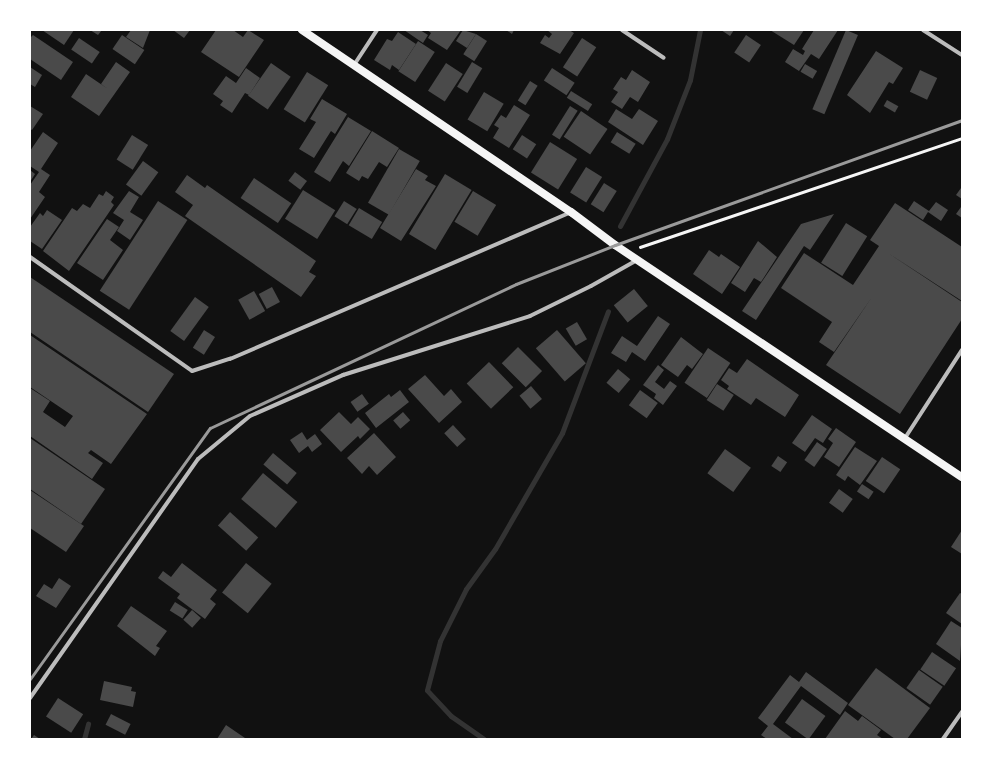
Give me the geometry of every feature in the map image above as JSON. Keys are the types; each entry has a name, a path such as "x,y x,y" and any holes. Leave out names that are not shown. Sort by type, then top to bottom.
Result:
{"main road":[{"path":"302,30 571,212 626,252 906,438 962,477"}],"street":[{"path":"354,65 377,30"},
{"path":"622,30 664,58"},
{"path":"923,30 962,55"},
{"path":"30,257 192,372 230,359 571,212"},
{"path":"30,698 198,459 250,416 343,375 530,316 591,286 638,259"},
{"path":"906,438 962,350"},
{"path":"943,739 962,712"}],"path":[{"path":"626,252 962,138"}],"building":[{"path":"42,30 74,30 64,45"},
{"path":"90,30 102,30 98,35"},
{"path":"131,30 150,30 143,48 126,37"},
{"path":"173,30 190,30 184,38"},
{"path":"216,30 233,30 243,37 248,30 264,40 239,77 201,52"},
{"path":"404,30 420,30 428,35 423,43"},
{"path":"427,30 461,30 447,50 428,38 431,33"},
{"path":"463,30 476,34 467,48 456,41"},
{"path":"506,30 514,30 512,34"},
{"path":"547,30 569,30 574,33 560,54 540,43 545,35 549,38 552,34"},
{"path":"721,30 734,30 730,36"},
{"path":"770,30 804,30 794,45"},
{"path":"814,30 838,30 819,59 811,54 799,71 785,62 793,49 803,55 805,51 802,49"},
{"path":"846,30 858,35 824,114 812,109"},
{"path":"398,32 416,44 399,70 392,65 390,70 374,60 387,39 392,41"},
{"path":"476,34 487,41 474,61 463,54"},
{"path":"33,35 73,62 61,80 30,59 30,38"},
{"path":"122,35 144,50 135,64 112,49"},
{"path":"746,35 761,45 749,62 734,52"},
{"path":"79,38 100,52 92,64 71,50"},
{"path":"582,38 596,47 577,77 563,67"},
{"path":"418,41 435,52 415,82 398,71"},
{"path":"876,51 903,68 893,84 889,82 870,113 847,95"},
{"path":"116,62 130,72 99,116 71,97 86,74 108,89 101,84"},
{"path":"472,62 482,68 467,93 457,87"},
{"path":"271,63 291,77 268,110 248,96"},
{"path":"446,63 463,74 445,102 428,91"},
{"path":"805,64 817,71 813,79 800,72"},
{"path":"30,67 42,75 35,87 30,84"},
{"path":"246,68 260,78 249,95 245,93 232,113 220,105 223,101 213,94 226,76 236,83"},
{"path":"552,68 575,83 566,95 544,81"},
{"path":"632,70 650,82 638,102 630,97 622,109 611,102 618,92 613,89 621,77 626,80"},
{"path":"920,70 937,78 927,100 910,92"},
{"path":"307,72 328,85 305,123 284,109"},
{"path":"530,81 538,86 525,105 518,101"},
{"path":"571,91 592,104 588,111 567,98"},
{"path":"484,92 504,104 487,131 468,119"},
{"path":"322,99 347,114 335,134 331,131 314,158 299,149 316,122 310,119"},
{"path":"887,100 898,106 895,112 884,106"},
{"path":"514,105 530,115 509,148 493,138 499,128 494,125 501,115 506,118"},
{"path":"30,106 43,114 32,130 30,129"},
{"path":"570,106 578,111 560,140 552,135"},
{"path":"616,109 632,119 639,109 658,121 643,145 608,122"},
{"path":"581,111 608,129 590,155 564,137"},
{"path":"348,117 371,131 349,166 343,161 330,182 314,172"},
{"path":"372,131 399,148 387,167 379,162 368,179 362,176 359,181 346,173"},
{"path":"43,132 58,143 41,169 50,175 39,192 45,197 30,219 30,185 39,172 30,166 30,151"},
{"path":"617,132 636,144 629,154 611,142"},
{"path":"132,135 148,145 133,170 117,160"},
{"path":"522,135 536,144 527,159 513,149"},
{"path":"550,142 577,159 558,189 531,173"},
{"path":"399,149 420,161 389,215 368,203"},
{"path":"143,161 158,172 141,196 126,184"},
{"path":"586,167 602,177 586,203 570,192"},
{"path":"416,169 428,176 425,180 436,186 401,241 380,228"},
{"path":"30,170 35,174 30,182"},
{"path":"295,172 307,181 300,190 288,181"},
{"path":"445,174 472,190 436,250 409,234"},
{"path":"187,175 205,188 207,185 316,261 309,272 316,276 301,297 185,216 193,205 175,192"},
{"path":"254,178 291,203 278,223 241,198"},
{"path":"604,183 617,191 603,212 591,204"},
{"path":"961,188 962,189 962,199 956,195"},
{"path":"303,190 335,210 317,239 285,219"},
{"path":"106,191 114,197 111,202 114,205 69,271 43,251 72,208 77,211 83,204 90,208 99,194 103,196"},
{"path":"129,191 139,197 130,212 143,220 130,240 117,231 124,220 113,213"},
{"path":"473,191 496,205 478,236 454,222"},
{"path":"158,201 187,220 129,310 100,291"},
{"path":"344,201 357,209 347,224 334,216"},
{"path":"914,201 929,211 936,202 948,210 941,221 928,212 923,220 908,210"},
{"path":"895,203 962,247 962,301 888,253 962,302 962,319 900,414 826,365 872,297 834,352 819,342 832,322 781,288 804,253 853,285 879,246 870,240"},
{"path":"961,207 962,208 962,218 956,214"},
{"path":"359,208 382,222 372,239 349,225"},
{"path":"47,210 62,220 42,249 30,241 30,227 40,213 43,216"},
{"path":"834,214 810,250 804,246 756,320 742,311 801,224"},
{"path":"107,219 119,227 110,240 123,250 103,280 77,263"},
{"path":"846,223 867,236 842,276 821,263"},
{"path":"758,241 777,257 761,282 754,278 745,292 731,283"},
{"path":"709,250 719,257 721,254 740,267 722,294 693,274"},
{"path":"30,277 174,374 148,412 30,332"},
{"path":"272,287 280,302 267,309 259,294"},
{"path":"634,289 648,306 628,322 614,305"},
{"path":"254,291 265,311 249,320 238,300"},
{"path":"195,297 209,307 184,341 170,331"},
{"path":"658,316 670,324 645,361 632,352 626,362 611,353 622,336 637,346"},
{"path":"577,322 587,339 576,346 566,328"},
{"path":"204,330 215,337 204,355 193,348"},
{"path":"557,330 586,363 565,382 536,348"},
{"path":"30,335 147,414 111,464 91,450 88,453 103,463 92,479 30,436 30,388 50,401 43,412 65,427 73,416 30,387"},
{"path":"681,337 703,354 692,369 687,365 678,377 661,365"},
{"path":"518,347 542,371 526,387 502,363"},
{"path":"708,348 730,363 707,398 685,383"},
{"path":"747,359 799,395 785,417 756,398 751,405 727,389 729,386 721,380 729,368 737,373"},
{"path":"489,362 513,387 491,409 467,384"},
{"path":"658,365 664,370 655,382 664,389 670,381 677,386 663,405 654,398 656,394 643,385"},
{"path":"618,369 630,379 619,393 606,383"},
{"path":"425,375 444,396 451,389 462,402 439,423 408,389"},
{"path":"717,384 734,395 723,411 707,400"},
{"path":"531,386 542,399 530,409 520,396"},
{"path":"400,390 409,402 376,428 365,413 389,394 391,397"},
{"path":"640,390 658,403 647,418 629,405"},
{"path":"362,394 369,404 357,412 351,402"},
{"path":"339,412 351,424 358,417 370,429 360,439 358,436 341,452 320,430"},
{"path":"403,412 410,420 400,429 393,421"},
{"path":"812,415 832,429 823,443 815,438 805,452 792,443"},
{"path":"453,425 466,439 457,447 444,433"},
{"path":"836,428 856,442 839,467 824,457 833,443 828,439"},
{"path":"302,432 307,440 315,434 322,444 312,452 308,446 299,453 290,440"},
{"path":"374,433 396,457 377,475 369,466 362,474 347,458"},
{"path":"30,438 105,489 81,524 30,489"},
{"path":"817,442 827,449 814,467 804,460"},
{"path":"855,447 877,461 860,485 848,476 845,481 836,475"},
{"path":"725,449 751,468 733,492 707,473"},
{"path":"273,453 297,473 287,484 263,464"},
{"path":"778,456 787,462 780,472 771,466"},
{"path":"882,457 900,469 884,493 866,481"},
{"path":"263,473 297,502 276,528 241,499"},
{"path":"862,484 874,492 869,499 857,491"},
{"path":"839,489 853,499 843,513 829,503"},
{"path":"30,490 84,526 66,552 30,528"},
{"path":"230,512 258,537 246,551 218,525"},
{"path":"962,530 962,554 951,547"},
{"path":"182,563 217,590 210,599 216,604 205,619 177,598 180,594 158,578 163,571 171,577"},
{"path":"246,563 272,584 248,613 222,593"},
{"path":"59,578 71,586 56,608 36,596 44,584 52,589"},
{"path":"960,593 962,594 962,624 946,613"},
{"path":"175,602 188,610 182,618 170,610"},
{"path":"131,606 167,631 156,646 160,648 155,656 117,626"},
{"path":"192,610 201,618 192,628 183,620"},
{"path":"951,621 962,628 960,661 936,644"},
{"path":"932,652 956,668 944,686 920,669"},
{"path":"876,668 930,708 907,739 895,739 848,705"},
{"path":"919,670 943,687 930,705 906,688"},
{"path":"806,672 848,703 840,715 801,686 773,724 793,739 767,739 761,735 768,726 758,718 790,675 799,682"},
{"path":"104,681 132,687 131,691 136,692 133,707 100,700"},
{"path":"58,698 83,714 71,733 46,716"},
{"path":"802,699 825,716 809,739 785,722"},
{"path":"845,711 858,721 862,716 881,730 877,735 883,739 825,739"},
{"path":"111,714 131,724 125,735 106,725"},
{"path":"226,725 245,738 217,739"},
{"path":"34,735 40,739 31,739"}],"waterway":[{"path":"620,226 667,139 690,80 700,30"},
{"path":"484,739 451,716 427,690 440,641 466,589 495,549 562,433 608,311"},
{"path":"84,739 88,724"}],"railway":[{"path":"30,679 210,428 516,284 615,245 962,120"}]}
